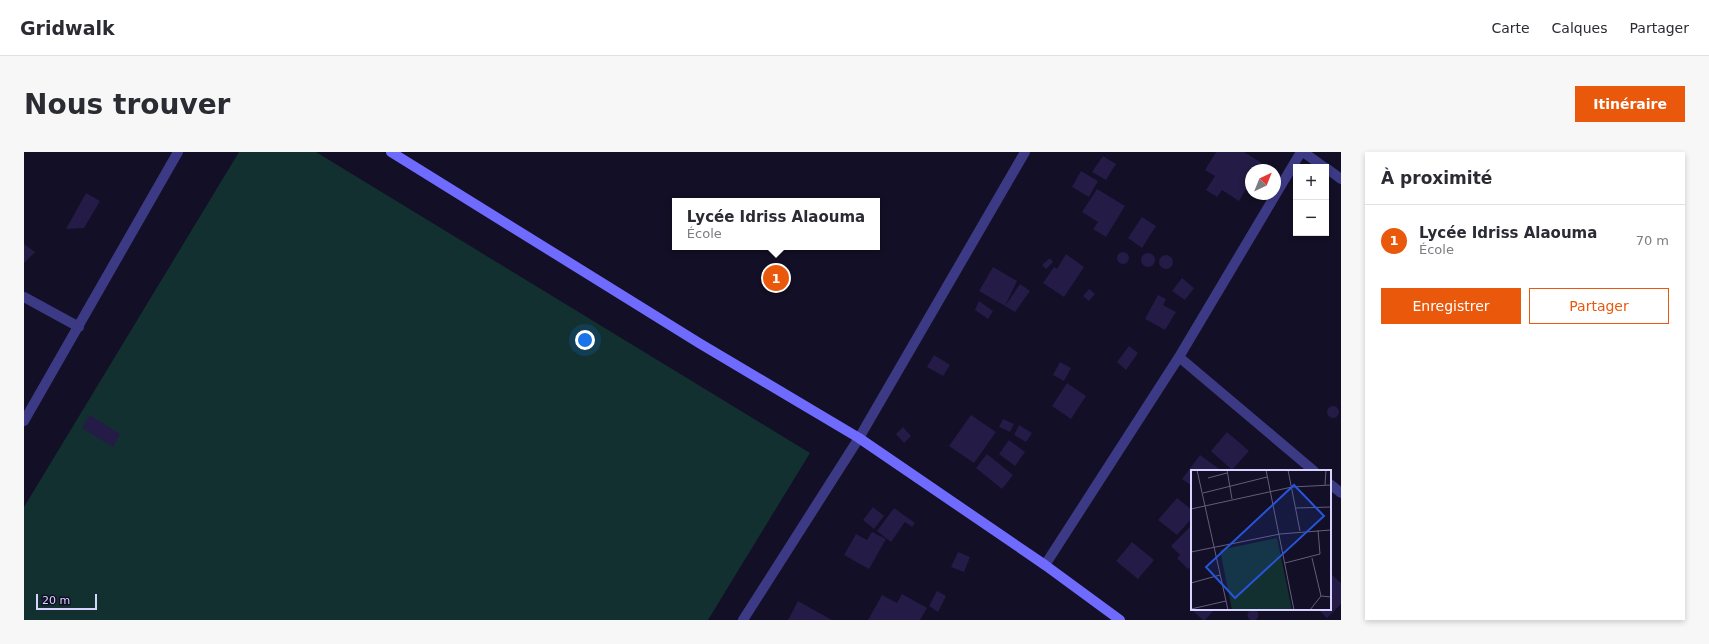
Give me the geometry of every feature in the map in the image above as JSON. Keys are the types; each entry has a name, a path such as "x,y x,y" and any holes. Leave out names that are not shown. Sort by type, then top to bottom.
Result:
{"street":[{"path":"24,421 178,152"},
{"path":"391,152 699,343 858,438 1046,565 1120,620"},
{"path":"743,620 858,438 1025,152"},
{"path":"1046,565 1179,357 1302,152 1319,164"},
{"path":"1329,170 1341,178"},
{"path":"24,297 78,327"},
{"path":"1179,357 1313,470"},
{"path":"1331,485 1341,493"}],"green space":[{"path":"239,152 316,152 810,453 708,620 24,620 24,507"}],"building":[{"path":"1216,152 1244,152 1262,163 1245,164 1245,191 1239,201 1222,190 1217,197 1206,190 1215,176 1205,170"},
{"path":"1103,156 1116,164 1106,180 1092,172"},
{"path":"1081,171 1098,181 1089,197 1072,187"},
{"path":"1097,189 1125,206 1106,237 1093,229 1098,222 1082,212"},
{"path":"86,193 100,201 84,228 66,229"},
{"path":"1142,217 1156,226 1142,248 1128,238"},
{"path":"24,244 35,252 24,263"},
{"path":"1121,252 1125,252 1129,258 1125,264 1121,264 1117,260 1117,256"},
{"path":"1148,253 1153,255 1155,260 1153,265 1148,267 1143,265 1141,260 1143,255"},
{"path":"1066,254 1084,267 1064,297 1043,283 1054,267 1057,269"},
{"path":"1166,255 1171,257 1173,262 1171,267 1166,269 1161,267 1159,262 1161,257"},
{"path":"1050,258 1053,262 1046,269 1042,265"},
{"path":"993,267 1017,281 1005,306 979,291"},
{"path":"1182,278 1194,288 1185,300 1172,291"},
{"path":"1020,284 1030,291 1015,312 1005,306"},
{"path":"1089,289 1095,294 1089,301 1083,296"},
{"path":"1158,295 1166,299 1163,305 1176,312 1165,330 1145,319"},
{"path":"979,301 993,311 988,319 975,310"},
{"path":"1129,346 1138,353 1126,370 1117,362"},
{"path":"934,355 950,365 943,376 927,367"},
{"path":"1060,362 1071,368 1064,381 1053,375"},
{"path":"1067,383 1086,396 1071,419 1052,406"},
{"path":"1333,406 1337,408 1339,412 1337,416 1333,418 1329,416 1327,412 1329,408"},
{"path":"90,415 120,434 113,447 82,428"},
{"path":"971,415 996,432 974,463 949,446"},
{"path":"1003,419 1014,424 1010,432 999,427"},
{"path":"1019,425 1032,433 1026,442 1014,435"},
{"path":"903,427 911,436 904,443 896,434"},
{"path":"1227,432 1249,451 1232,470 1211,451"},
{"path":"1009,440 1025,452 1015,466 999,454"},
{"path":"987,454 1013,475 1002,489 976,468"},
{"path":"1200,455 1221,470 1191,470 1191,485 1182,479"},
{"path":"1177,498 1191,509 1191,519 1177,535 1158,520"},
{"path":"873,507 884,516 874,529 863,520"},
{"path":"894,508 915,523 912,527 905,522 891,542 877,531"},
{"path":"1191,526 1191,567 1188,569 1177,558 1180,555 1171,546"},
{"path":"872,532 886,539 869,569 844,555 856,534 867,540"},
{"path":"1132,542 1154,560 1138,579 1116,561"},
{"path":"958,552 970,557 964,572 951,567"},
{"path":"1331,574 1341,583 1341,604 1327,618 1319,610 1331,610"},
{"path":"937,591 946,596 938,612 929,606"},
{"path":"902,594 927,608 920,620 868,620 882,595 897,603"},
{"path":"798,601 832,620 788,620"},
{"path":"1195,610 1214,610 1205,620 1194,612"},
{"path":"1251,610 1255,610 1259,615 1257,619 1253,621 1249,619 1247,615"}],"place":[{"name":"Lycée Idriss Alaouma","path":"776,278"}]}
